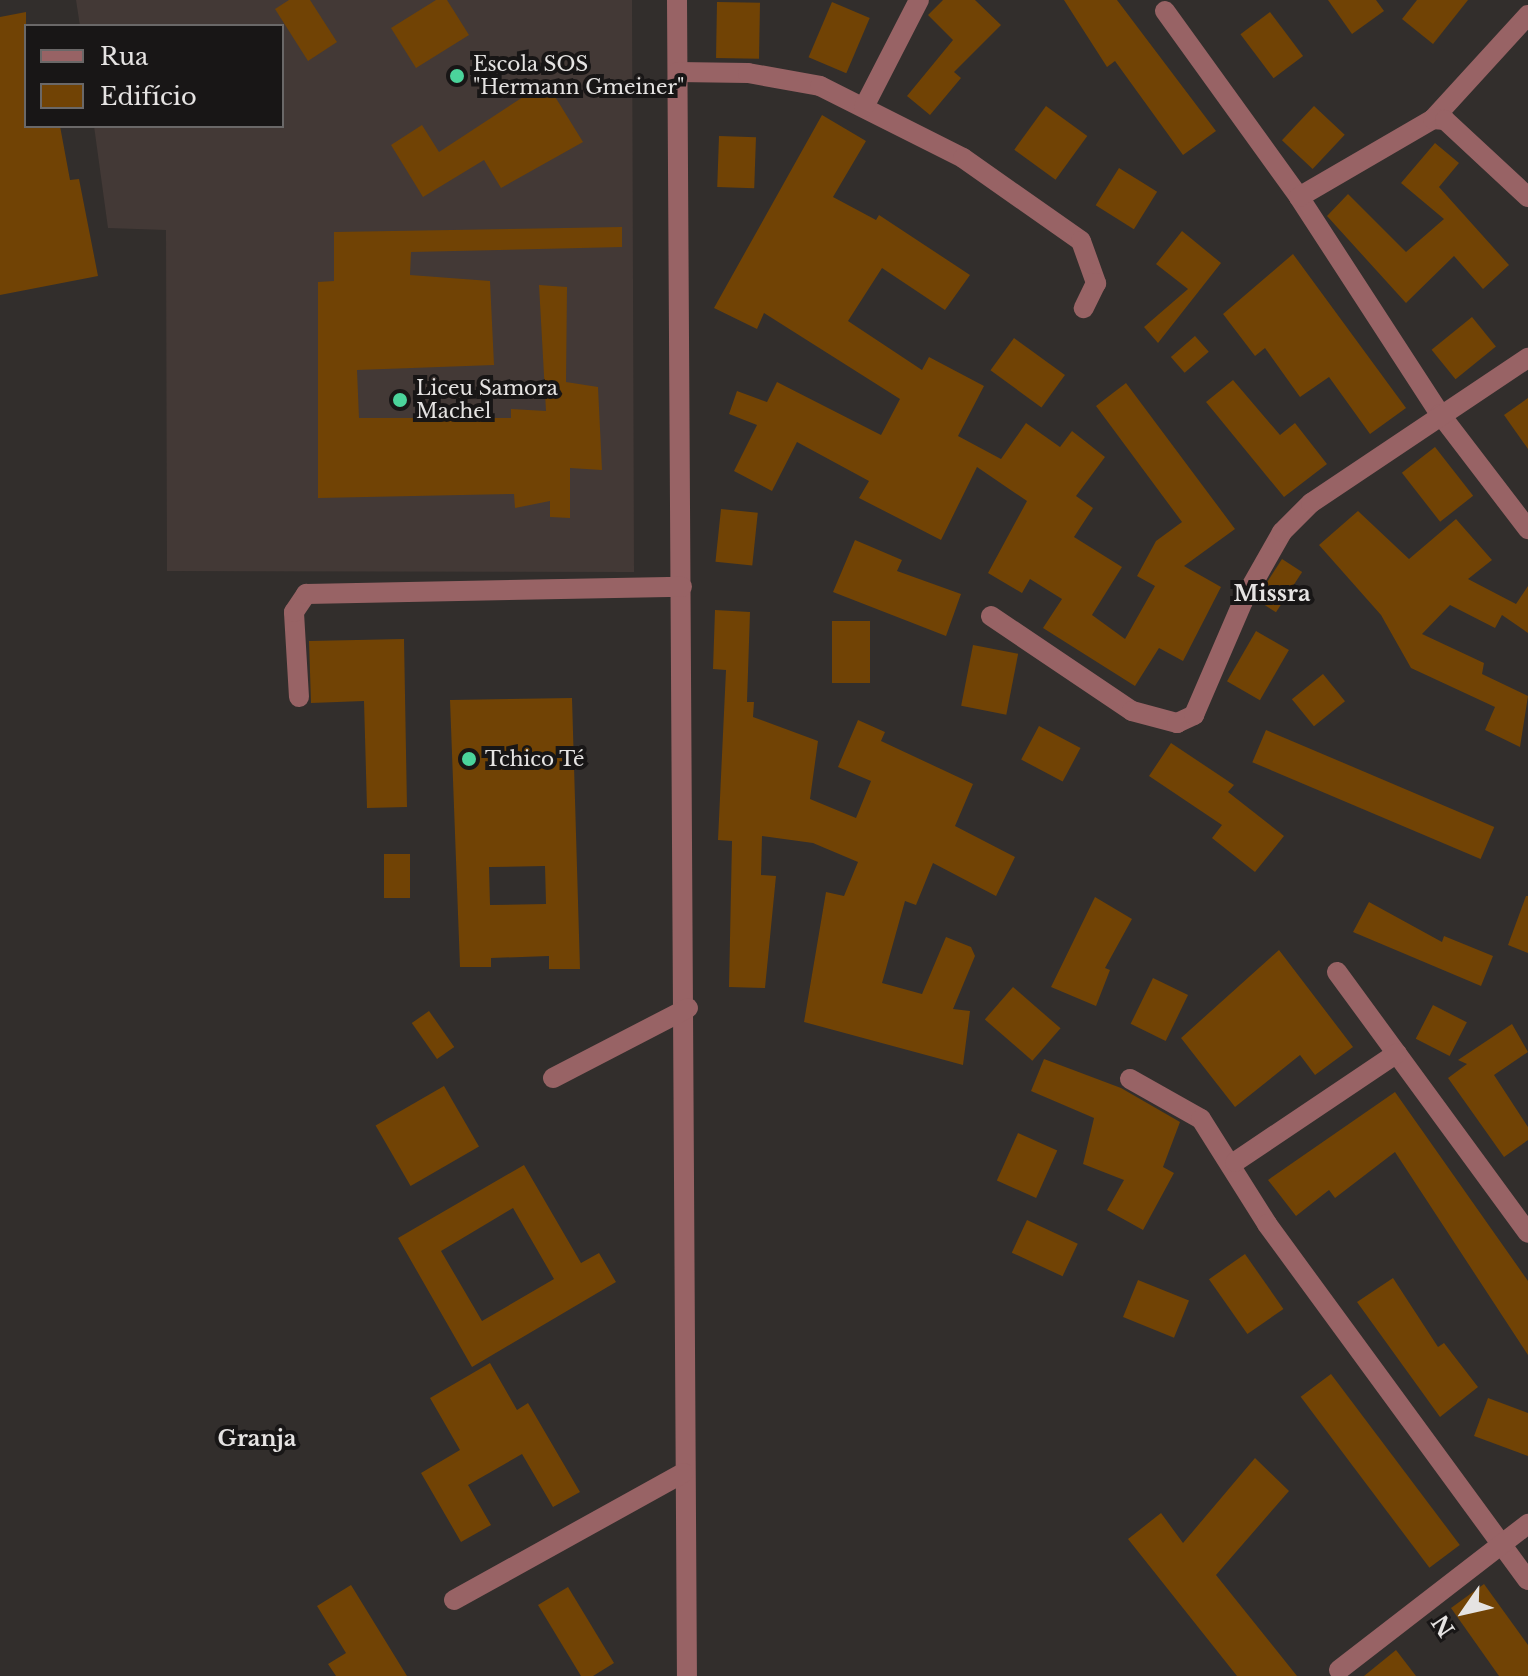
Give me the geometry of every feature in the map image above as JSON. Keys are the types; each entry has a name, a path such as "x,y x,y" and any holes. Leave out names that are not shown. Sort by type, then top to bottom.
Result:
{"street":[{"path":"677,0 688,1008 683,1473 687,1676"},
{"path":"864,107 919,0"},
{"path":"1165,11 1299,197 1440,414 1528,529"},
{"path":"1299,197 1433,119 1528,15"},
{"path":"678,72 784,78 864,107 1060,219 1092,262 1096,283 1084,308"},
{"path":"1433,119 1445,120 1528,197"},
{"path":"991,616 1132,711 1177,723 1207,697 1243,601 1282,532 1440,414 1528,358"},
{"path":"299,697 294,612 306,594 682,587"},
{"path":"1337,972 1528,1233"},
{"path":"553,1078 688,1008"},
{"path":"1235,1162 1397,1053"},
{"path":"1130,1079 1184,1103 1235,1162 1267,1224 1528,1580"},
{"path":"454,1600 683,1473"},
{"path":"1339,1670 1528,1524"}],"shaded area":[{"name":"Liceu Samora Machel","path":"76,0 632,0 634,572 167,571 166,230 108,228 94,128 284,128 284,24 80,24"}],"building":[{"path":"289,0 310,0 337,42 308,61 275,9"},
{"path":"436,0 447,0 469,35 416,68 391,28"},
{"path":"943,0 975,0 1001,25 954,72 961,78 930,115 907,96 953,40 928,15"},
{"path":"1064,0 1117,0 1216,131 1183,155 1115,61 1107,67"},
{"path":"1328,0 1376,0 1384,11 1352,34"},
{"path":"1417,0 1468,0 1433,44 1402,19"},
{"path":"717,2 760,3 759,59 716,58"},
{"path":"832,2 870,18 846,73 809,57"},
{"path":"26,12 24,128 60,128 70,180 79,179 98,276 0,295 0,17"},
{"path":"1270,12 1303,56 1274,78 1240,34"},
{"path":"546,82 583,142 501,188 484,160 423,197 391,145 422,125 439,152"},
{"path":"1046,106 1087,136 1056,180 1014,150"},
{"path":"1314,106 1345,135 1313,169 1282,140"},
{"path":"822,115 866,141 833,197 876,220 879,215 970,275 945,310 882,268 848,321 922,370 929,357 984,386 958,436 1001,459 1026,423 1060,447 1072,431 1105,457 1076,496 1093,508 1074,537 1122,567 1092,615 1125,639 1155,586 1137,576 1156,541 1182,522 1096,406 1126,383 1235,529 1184,566 1221,587 1183,661 1159,648 1135,686 1043,628 1062,599 1030,579 1022,593 988,573 1027,501 977,467 941,540 859,498 869,481 797,442 772,491 734,471 757,425 729,414 737,391 767,402 777,382 881,435 900,399 764,313 757,329 714,308"},
{"path":"719,136 756,137 754,188 717,187"},
{"path":"1435,143 1459,163 1439,187 1509,265 1483,289 1454,256 1406,303 1327,216 1348,194 1406,252 1444,219 1401,183"},
{"path":"1119,168 1157,192 1134,229 1096,205"},
{"path":"622,227 622,247 411,252 410,275 490,281 494,365 357,370 359,418 511,418 511,409 546,411 539,285 567,287 566,382 598,387 602,470 570,468 570,518 550,517 550,501 515,508 514,494 318,498 318,282 334,281 334,232"},
{"path":"1182,231 1221,263 1158,343 1144,327 1188,289 1156,264"},
{"path":"1293,254 1406,408 1370,434 1329,377 1300,397 1265,348 1255,356 1223,314"},
{"path":"1472,317 1496,347 1456,379 1432,350"},
{"path":"1195,336 1209,352 1185,373 1171,357"},
{"path":"1014,338 1065,375 1041,407 990,370"},
{"path":"1233,380 1280,435 1295,423 1327,464 1284,497 1206,402"},
{"path":"1528,398 1528,449 1504,415"},
{"path":"1435,447 1473,496 1440,522 1402,473"},
{"path":"721,509 758,513 752,566 715,562"},
{"path":"1358,511 1409,559 1456,519 1492,560 1468,579 1516,604 1528,586 1528,633 1502,615 1495,628 1450,605 1422,634 1484,663 1482,674 1528,696 1520,747 1485,730 1495,707 1411,668 1381,615 1319,545"},
{"path":"855,540 902,560 897,571 961,594 946,636 833,592"},
{"path":"1282,559 1302,572 1276,612 1256,599"},
{"path":"715,610 750,612 747,702 754,702 753,717 818,741 810,799 856,818 871,781 838,767 858,720 885,732 881,741 973,784 955,826 1015,857 996,896 933,863 916,905 905,901 882,983 922,994 946,937 971,947 975,956 953,1009 970,1011 963,1065 804,1022 826,892 844,896 858,862 813,843 762,836 761,875 776,876 765,988 729,987 732,841 718,840 726,670 713,669"},
{"path":"832,621 870,621 870,683 832,683"},
{"path":"1256,631 1289,650 1260,700 1227,681"},
{"path":"404,639 407,807 367,808 364,701 311,703 309,641"},
{"path":"973,645 1018,654 1006,715 961,706"},
{"path":"1323,674 1345,701 1314,726 1292,699"},
{"path":"572,698 580,969 549,969 549,956 491,958 491,967 460,967 450,700","holes":["545,866 546,904 490,905 489,867"]},
{"path":"1039,726 1080,748 1063,782 1021,760"},
{"path":"1266,730 1494,827 1481,859 1252,762"},
{"path":"1171,743 1234,785 1228,792 1284,836 1255,872 1212,838 1222,825 1149,776"},
{"path":"384,854 410,854 410,898 384,898"},
{"path":"1528,896 1528,953 1508,945"},
{"path":"1095,897 1132,919 1105,968 1110,970 1096,1006 1051,987"},
{"path":"1369,902 1442,942 1444,936 1493,956 1481,986 1353,932"},
{"path":"1279,950 1353,1047 1315,1075 1300,1055 1235,1107 1181,1038"},
{"path":"1153,978 1188,995 1166,1041 1131,1024"},
{"path":"1013,987 1061,1028 1032,1061 985,1019"},
{"path":"1433,1005 1467,1022 1450,1056 1416,1039"},
{"path":"429,1011 454,1047 437,1059 412,1023"},
{"path":"1512,1024 1528,1052 1494,1075 1528,1127 1528,1140 1504,1157 1448,1078 1467,1064 1458,1060"},
{"path":"1044,1059 1121,1088 1180,1122 1163,1167 1174,1173 1143,1230 1107,1210 1124,1180 1083,1164 1094,1118 1031,1091"},
{"path":"444,1086 479,1147 411,1186 376,1126"},
{"path":"1395,1092 1528,1281 1528,1355 1395,1152 1335,1198 1329,1190 1296,1216 1268,1180"},
{"path":"1018,1133 1057,1150 1036,1198 997,1181"},
{"path":"524,1165 581,1263 599,1253 616,1282 472,1367 398,1238","holes":["513,1208 554,1279 482,1321 441,1251"]},
{"path":"1027,1220 1078,1244 1063,1276 1012,1253"},
{"path":"1245,1254 1283,1309 1247,1334 1209,1279"},
{"path":"1393,1278 1438,1347 1444,1343 1478,1387 1440,1417 1357,1302"},
{"path":"1138,1280 1189,1301 1174,1338 1123,1317"},
{"path":"490,1363 517,1410 528,1403 580,1492 553,1507 522,1454 468,1485 491,1525 461,1542 421,1473 460,1450 430,1398"},
{"path":"1331,1374 1460,1545 1429,1568 1301,1397"},
{"path":"1488,1398 1528,1413 1528,1456 1474,1436"},
{"path":"1255,1458 1289,1491 1216,1575 1297,1676 1237,1676 1128,1539 1161,1513 1183,1543"},
{"path":"1484,1584 1528,1645 1528,1676 1499,1676 1451,1608"},
{"path":"351,1585 407,1676 336,1676 328,1664 346,1653 317,1606"},
{"path":"568,1587 614,1663 593,1676 581,1676 538,1605"},
{"path":"1396,1650 1416,1676 1364,1676"}],"place":[{"name":"Escola SOS \"Hermann Gmeiner\"","path":"457,76"},
{"name":"Liceu Samora Machel","path":"400,400"},
{"name":"Tchico Té","path":"469,759"}],"district":[{"name":"Missra","path":"1272,594"},
{"name":"Granja","path":"257,1439"}]}
